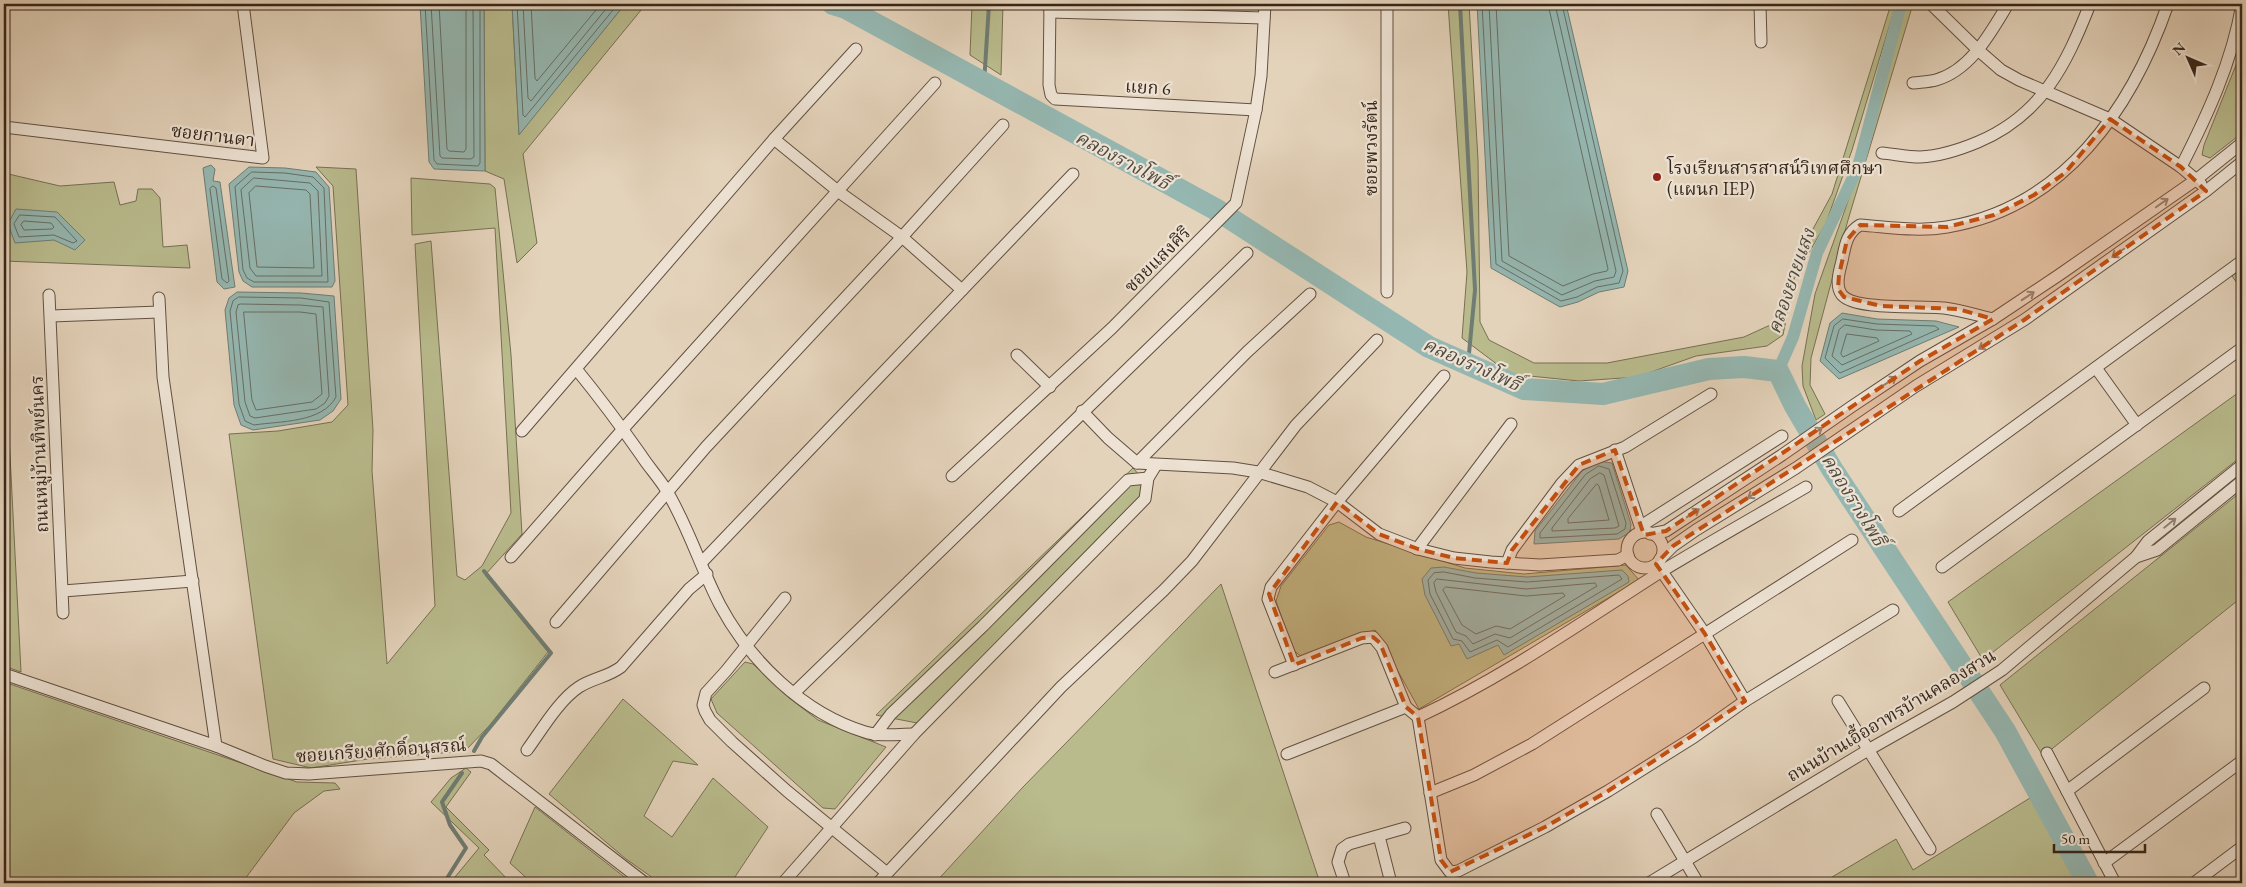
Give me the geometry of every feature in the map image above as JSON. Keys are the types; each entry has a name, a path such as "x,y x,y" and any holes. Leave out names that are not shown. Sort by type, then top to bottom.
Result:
{"street":[{"name":"ซอยกานดา","path":"4,127 263,158 243,4"},
{"name":"ซอยแสงศิริ","path":"952,476 1050,387 1219,222 1236,202 1256,110 1261,76 1264,4"},
{"name":"ซอยพวงรัตน์","path":"1387,4 1387,292"},
{"path":"1760,4 1761,42"},
{"path":"1932,4 2001,70 2110,119 2181,167 2196,179 2206,191"},
{"path":"1913,83 1938,79 1959,67 1978,50 2008,4"},
{"path":"1882,153 1919,157 1954,152 1994,136 2026,114 2045,91 2072,48 2090,4"},
{"path":"1992,319 1958,310 1881,306 1850,300 1838,289 1839,275 1847,240 1853,229 1860,225 1914,230 1947,228 1994,215 2034,195 2065,173 2092,145 2136,79 2155,42 2168,4"},
{"path":"2181,167 2204,123 2222,80 2239,22 2242,4"},
{"path":"1050,8 1264,18"},
{"name":"แยก 6","path":"1050,8 1049,85 1051,95 1055,99 1062,101 1256,110"},
{"path":"522,432 774,140 856,49"},
{"path":"511,557 935,83"},
{"path":"556,622 706,448 1003,125"},
{"path":"774,140 839,192 902,237 962,290"},
{"path":"1644,531 1666,531 1920,361 1992,319 2059,276 2196,179 2242,143"},
{"path":"1782,436 1630,540 1628,555 1632,563 1644,568 1660,565 1673,546 1696,530 1796,468 1916,386 2024,320 2206,191 2242,162"},
{"path":"702,562 1073,174"},
{"path":"794,693 1082,411 1247,253"},
{"path":"1899,511 2242,261"},
{"path":"1137,463 1247,352 1310,294"},
{"name":"ถนนหมู่บ้านทิพย์นคร","path":"49,295 63,613"},
{"path":"159,298 163,377 216,746"},
{"path":"51,316 159,312"},
{"path":"878,883 1061,687 1192,561 1258,472 1322,396 1377,340"},
{"path":"1942,567 2242,348"},
{"path":"1017,355 1050,387"},
{"path":"2096,368 2137,425"},
{"path":"577,370 624,429 667,492 702,562 720,605 746,647 777,679 794,693 840,723 876,734 914,734"},
{"path":"1294,664 1268,599 1276,580 1337,502 1444,376"},
{"path":"1507,563 1512,550 1571,472 1584,461 1636,440 1711,394"},
{"path":"1082,411 1108,438 1137,463 1209,466 1258,472 1308,487 1337,502 1379,534 1417,549 1454,558 1540,565 1601,562 1618,560 1628,555"},
{"path":"1417,549 1511,424"},
{"path":"1615,450 1644,531 1661,544 1660,565 1705,634 1745,701"},
{"path":"783,883 914,734 1145,499 1148,478 1156,464"},
{"name":"ถนนบ้านเอื้ออาทรบ้านคลองสวน","path":"1649,883 1868,750 1953,702 2002,670 2136,557 2148,541 2242,465"},
{"path":"876,734 891,714 983,626 1128,480 1148,478"},
{"name":"ถนนบ้านเอื้ออาทรบ้านคลองสวน","path":"2136,557 2157,550 2242,481"},
{"path":"1418,717 1447,704 1560,638 1660,565 1806,487"},
{"path":"1430,793 1474,775 1532,744 1852,540"},
{"path":"527,750 571,694 586,683 613,674 621,667 689,589 707,574"},
{"path":"63,591 193,581"},
{"path":"785,598 746,647 706,692 703,705 705,712 710,720 732,742 830,828 887,873"},
{"path":"1274,672 1362,638 1373,637 1382,648 1406,707 1418,717 1441,860 1450,872 1458,871 1544,827 1608,791 1694,738 1745,701 1893,610"},
{"name":"ซอยเกรียงศักดิ์อนุสรณ์","path":"4,674 216,746 286,773 309,774 481,761 491,764 645,883"},
{"path":"2067,791 2204,688"},
{"path":"1838,701 1930,849"},
{"path":"1287,754 1406,707"},
{"path":"2048,753 2115,883"},
{"path":"2104,863 2242,761"},
{"path":"1657,814 1698,883"},
{"path":"1345,883 1338,862 1342,849 1349,844 1406,828"},
{"path":"1379,836 1391,883"},
{"path":"2194,883 2242,847"}],"highlighted area":[{"path":"2110,119 2181,167 2206,191 2024,320 1673,546 1656,564 1705,634 1745,701 1608,791 1545,827 1450,872 1441,860 1418,717 1406,707 1380,643 1373,637 1362,638 1294,665 1269,594 1337,502 1379,534 1418,549 1454,558 1507,563 1512,550 1579,465 1615,450 1644,535 1666,531 1920,361 1993,319 1958,309 1881,306 1844,297 1838,289 1839,275 1847,240 1860,225 1947,227 1994,215 2034,195 2065,173"}],"green space":[{"path":"484,4 512,4 519,134 625,4 646,4 523,154 537,243 517,263 504,179 485,171"},
{"path":"972,4 1003,4 1001,75 970,55"},
{"path":"1448,4 1469,4 1478,160 1480,322 1489,340 1534,363 1607,363 1744,337 1768,326 1778,325 1788,275 1832,194 1891,4 1896,4 1852,150 1826,223 1794,279 1783,335 1767,346 1696,356 1637,377 1579,381 1510,374 1462,338 1467,272"},
{"path":"1904,4 1913,4 1848,220 1811,358 1810,385 1825,414 1816,420 1803,386 1802,366 1815,294 1853,187"},
{"path":"2242,50 2242,133 2210,158 2202,155 2204,145"},
{"path":"316,167 356,169 373,430 372,471 387,664 435,606 415,244 431,241 457,576 465,580 482,566 511,513 495,228 412,235 411,178 490,184 495,188 511,355 522,534 485,575 548,652 490,725 465,751 368,759 311,768 273,759 229,434 278,431 332,422 348,405 333,186"},
{"path":"4,173 60,186 114,182 120,205 136,201 138,189 152,189 160,198 163,247 187,245 190,268 4,261"},
{"path":"2242,268 2242,290 2232,276"},
{"path":"4,336 21,672 4,666"},
{"path":"2242,390 2242,456 1983,660 1948,602"},
{"path":"1133,468 1152,489 917,723 876,715"},
{"path":"2242,491 2242,597 2043,756 2000,685"},
{"path":"1339,522 1366,537 1465,568 1524,574 1626,565 1639,580 1419,709 1375,630 1302,657 1293,650 1276,601 1281,586 1329,525"},
{"path":"1221,584 1320,883 935,883 1023,787"},
{"path":"745,662 753,664 788,697 818,720 886,747 835,809 823,808 717,713 711,699"},
{"path":"4,682 297,782 335,783 340,789 324,791 294,813 242,883 4,883"},
{"path":"623,699 698,765 673,761 644,816 672,837 713,778 768,827 731,883 660,883 626,859 549,794"},
{"path":"466,768 471,772 446,807 489,850 484,855 511,883 450,883 479,848 431,802 451,778"},
{"path":"2030,798 2070,864 2079,883 1822,883 1896,839 1913,870"},
{"path":"535,807 632,883 532,883 510,863"}],"water":[{"path":"420,4 484,4 485,171 434,169 429,162"},
{"path":"512,4 625,4 519,135"},
{"path":"1477,4 1566,4 1628,271 1624,287 1599,292 1578,302 1560,307 1491,268"},
{"path":"211,165 215,169 213,181 220,182 235,287 224,289 217,282 203,168"},
{"path":"249,167 285,168 316,172 329,187 335,281 332,287 252,287 243,281 239,272 229,184"},
{"path":"16,209 57,212 85,240 75,250 54,240 15,243 8,224"},
{"path":"237,292 301,293 334,296 341,399 333,411 320,420 253,430 241,425 234,405 225,310 229,298"},
{"path":"1842,313 1877,319 1936,321 1959,327 1839,379 1820,361 1830,323"},
{"path":"1598,461 1612,463 1631,524 1630,532 1619,539 1534,544 1535,531 1582,471"},
{"path":"1444,567 1476,573 1527,577 1622,570 1628,576 1629,582 1504,655 1498,645 1467,659 1459,644 1451,646 1425,595 1422,579 1431,568"}],"waterway":[{"name":"คลองรางโพธิ์","path":"833,4 846,8 1217,210 1429,347 1524,389 1603,394 1709,369 1744,367 1778,371 1795,406 1832,469 2005,731 2088,883"},
{"path":"984,84 989,4"},
{"path":"1460,4 1475,290 1468,364"},
{"name":"คลองยายแสง","path":"1778,371 1793,337 1817,253 1858,167 1901,4"},
{"path":"474,751 482,737 551,653 484,571"},
{"path":"444,883 466,848 450,825 442,802 462,773"}],"place":[{"name":"โรงเรียนสารสาสน์วิเทศศึกษา (แผนก IEP)","path":"1657,177"}]}
